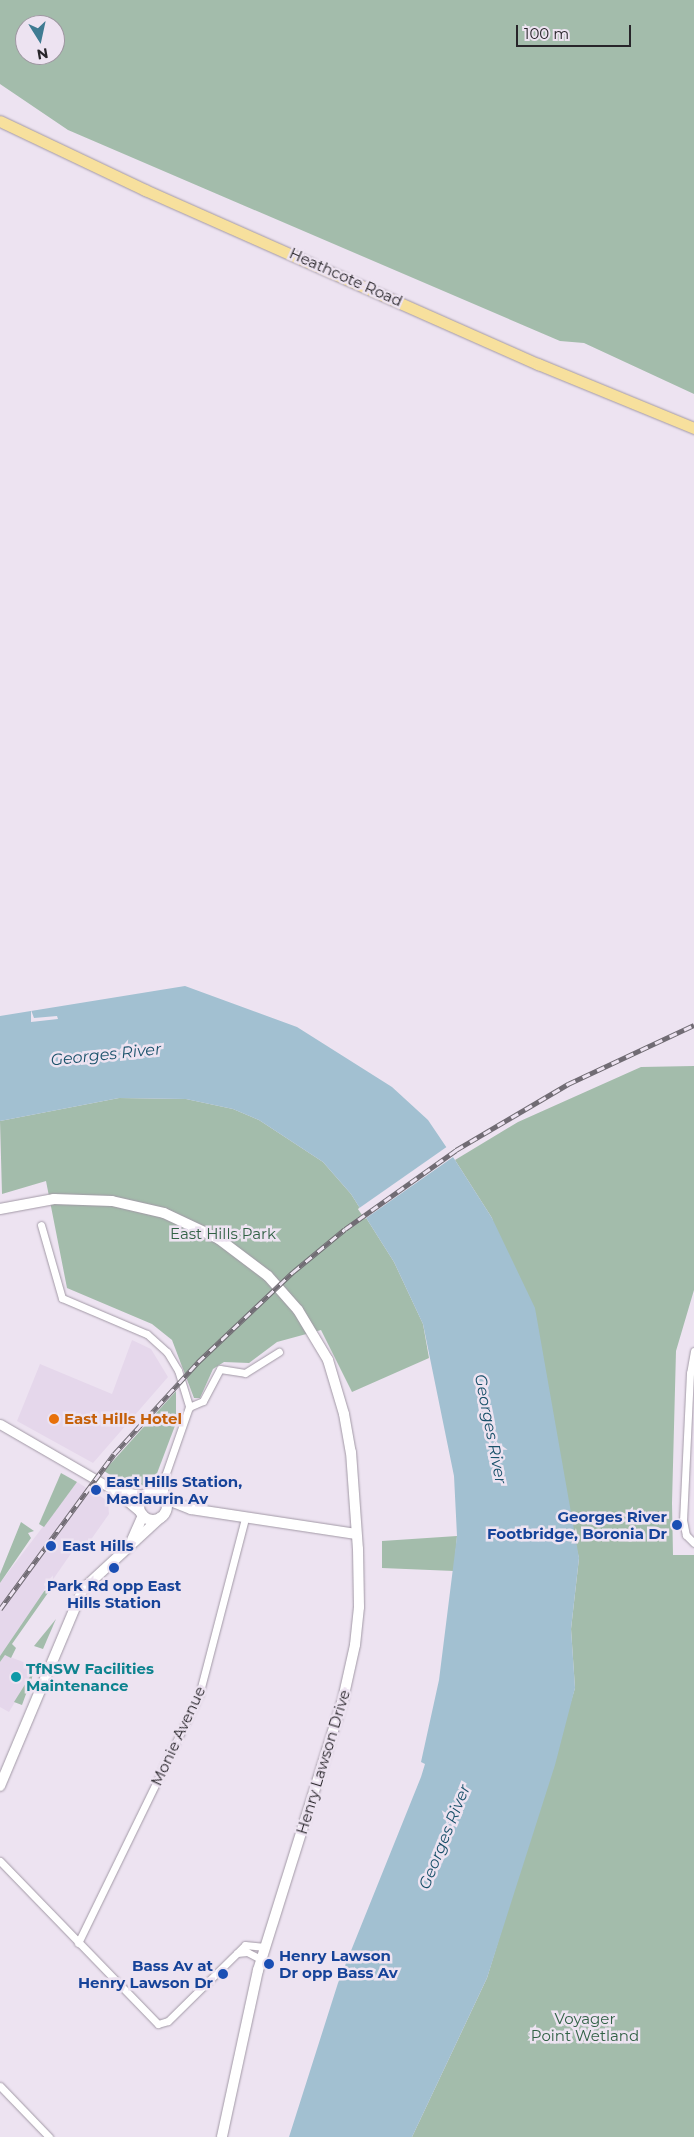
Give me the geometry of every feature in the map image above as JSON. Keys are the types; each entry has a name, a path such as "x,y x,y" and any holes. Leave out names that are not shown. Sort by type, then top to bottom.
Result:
{"main road":[{"name":"Heathcote Road","path":"0,121 145,190 538,364 694,428"},
{"name":"Henry Lawson Drive","path":"0,1209 45,1200 93,1199 143,1207 183,1220 228,1245 268,1276 288,1298 324,1350 335,1381 349,1440 359,1607 348,1680 264,1947 222,2137"},
{"path":"124,1550 136,1536 142,1514 139,1504 146,1494 157,1492 165,1498 191,1509 356,1534"},
{"path":"0,1786 83,1589 162,1517 165,1498"},
{"path":"142,1514 151,1520 191,1509"}],"street":[{"path":"41,1224 62,1298 156,1340 174,1361 189,1407 165,1476 165,1498"},
{"path":"693,1543 683,1526 694,1351"},
{"path":"189,1407 203,1401 217,1371 225,1368 241,1373 249,1372 279,1352"},
{"path":"0,1424 114,1490 142,1514"},
{"path":"114,1490 146,1494 165,1476"},
{"name":"Monie Avenue","path":"78,1943 199,1695 246,1518"},
{"path":"0,1862 152,2020 161,2024 168,2021 237,1953 249,1944 264,1947"},
{"path":"237,1953 247,1952 261,1959"},
{"path":"0,2086 49,2137"}],"shaded area":[{"path":"132,1340 151,1349 168,1377 93,1463 17,1421 40,1364 112,1394"},
{"path":"77,1482 108,1501 109,1514 85,1548 72,1552 0,1656 0,1583"},
{"path":"5,1655 36,1667 9,1712 0,1707 0,1662"}],"green space":[{"path":"0,0 694,0 694,394 584,343 560,341 68,130 0,84"},
{"name":"Voyager Point Wetland","path":"694,1066 694,1290 676,1351 672,1503 673,1555 694,1555 694,2137 412,2137 487,1978 575,1688 571,1629 579,1558 492,1218 455,1160 518,1122 641,1067"},
{"name":"East Hills Park","path":"119,1098 186,1099 233,1109 259,1120 323,1162 351,1194 394,1262 423,1324 429,1358 352,1392 321,1330 277,1342 249,1363 224,1362 213,1369 200,1398 194,1398 172,1340 152,1324 67,1288 46,1181 2,1194 0,1121"},
{"path":"176,1391 176,1423 156,1476 149,1485 128,1486 104,1471"},
{"path":"61,1473 77,1482 44,1527 39,1524"},
{"path":"21,1522 34,1531 28,1533 31,1538 0,1583 0,1574"},
{"path":"457,1536 454,1571 382,1568 382,1541"},
{"path":"47,1587 50,1590 12,1644 16,1648 11,1658 5,1655 0,1662 0,1656"},
{"path":"56,1619 43,1649 34,1646"},
{"path":"36,1668 22,1705 14,1702"}],"water":[{"name":"Georges River","path":"185,986 297,1027 392,1087 428,1120 492,1218 535,1308 579,1558 571,1629 575,1688 555,1765 487,1978 412,2137 289,2137 338,1983 421,1777 425,1764 421,1762 439,1680 457,1536 454,1476 423,1324 394,1262 351,1194 323,1162 259,1120 233,1109 186,1099 119,1098 0,1121 0,1016"}],"pier":[{"path":"31,1010 34,1018 57,1016 58,1019 31,1022"},
{"path":"448,1146 455,1156 365,1219 358,1209"}],"railway":[{"path":"0,1609 114,1454 198,1362 293,1272 345,1229 456,1150 568,1084 694,1025"}],"place":[{"name":"East Hills Hotel","path":"54,1419"},
{"name":"East Hills Station, Maclaurin Av","path":"96,1490"},
{"name":"Georges River Footbridge, Boronia Dr","path":"677,1525"},
{"name":"East Hills","path":"51,1546"},
{"name":"Park Rd opp East Hills Station","path":"114,1568"},
{"name":"TfNSW Facilities Maintenance","path":"16,1677"},
{"name":"Henry Lawson Dr opp Bass Av","path":"269,1964"},
{"name":"Bass Av at Henry Lawson Dr","path":"223,1974"}]}
